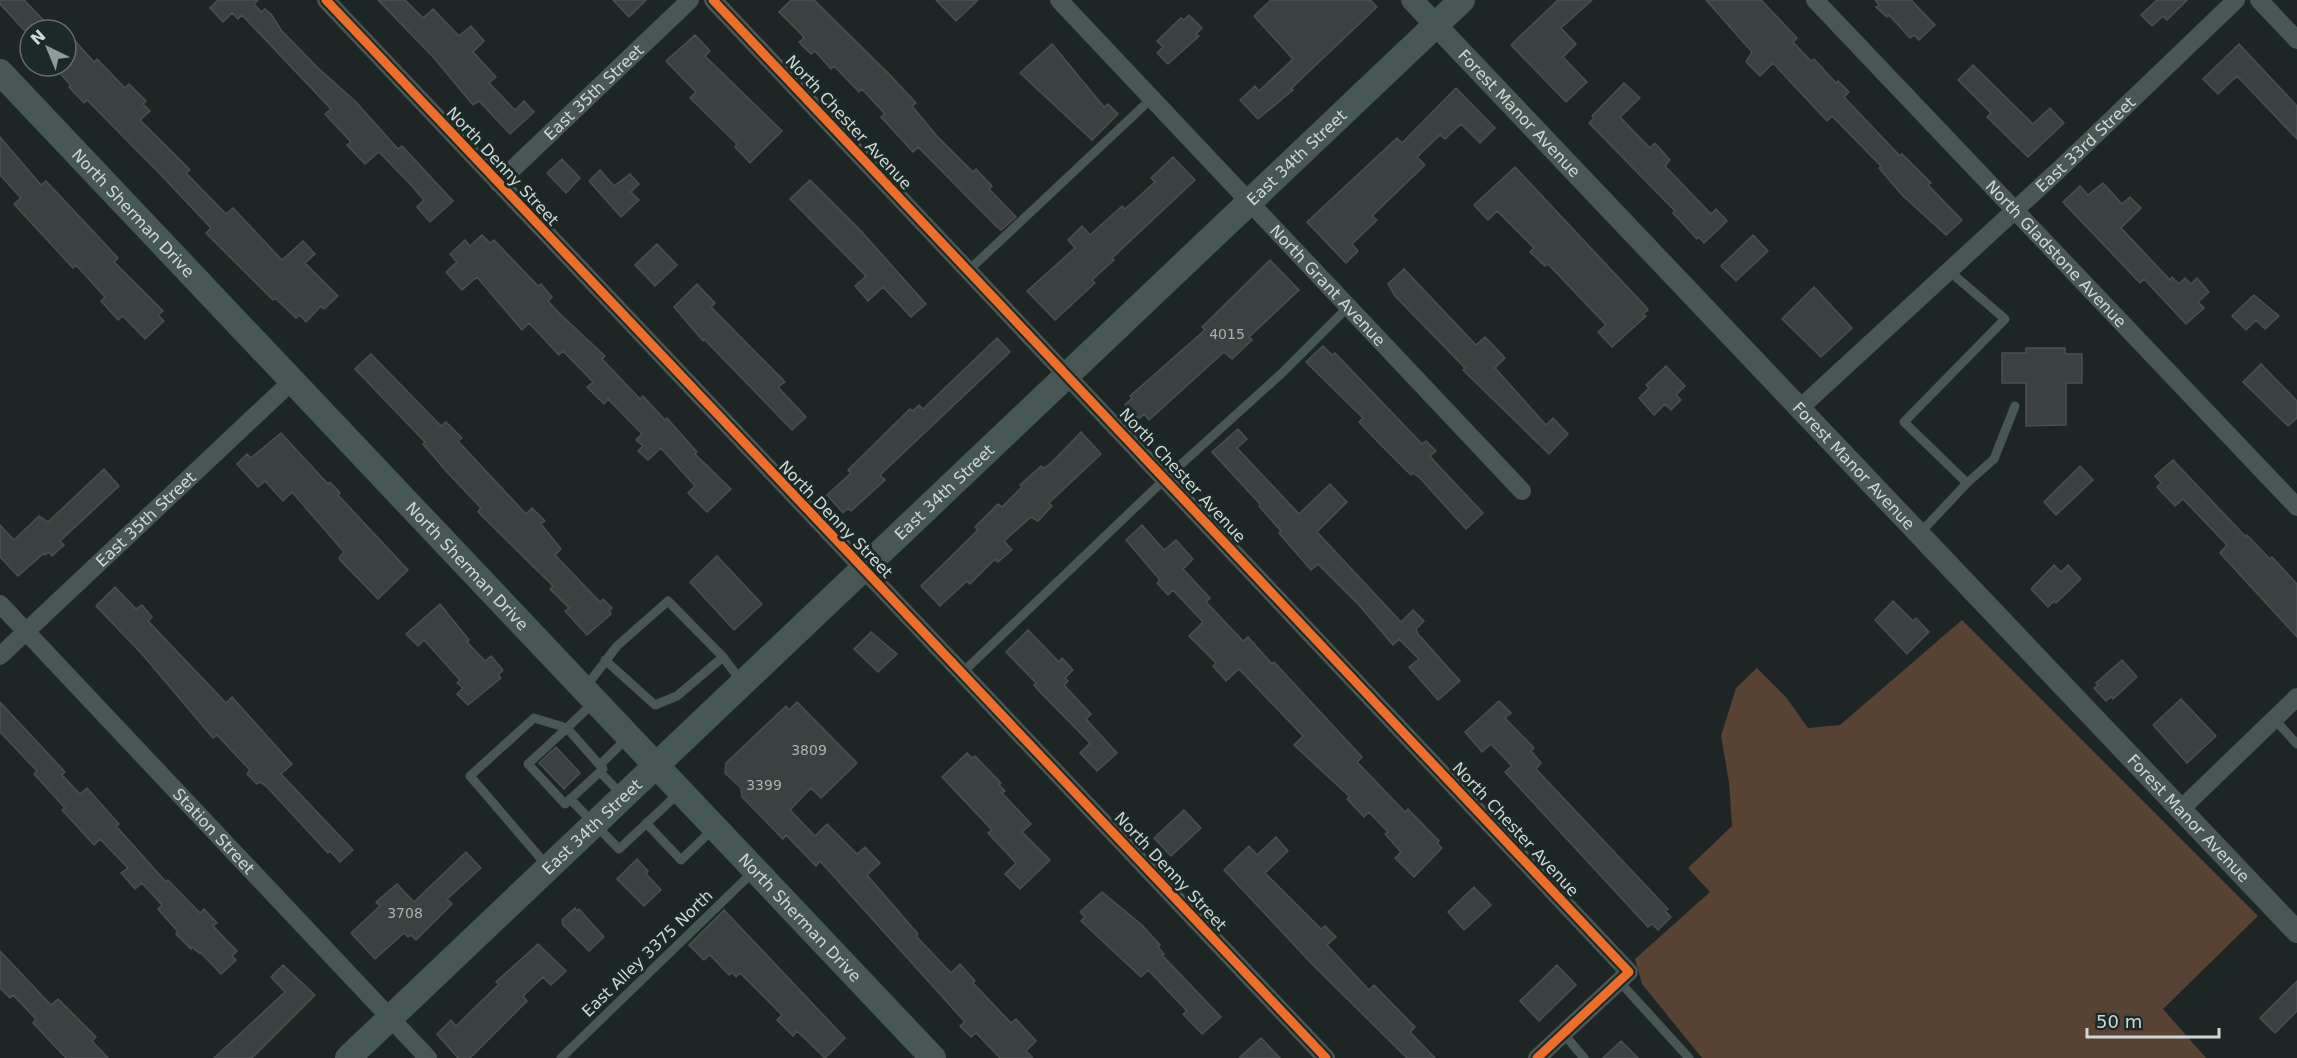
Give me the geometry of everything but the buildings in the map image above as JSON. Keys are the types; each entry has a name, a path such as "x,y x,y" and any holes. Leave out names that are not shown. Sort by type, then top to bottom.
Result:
{"main road":[{"name":"East 34th Street","path":"348,1058 656,768 1462,0"},
{"name":"North Sherman Drive","path":"0,72 656,768 933,1058"}],"street":[{"name":"North Denny Street","path":"326,0 1326,1058"},
{"name":"East 35th Street","path":"498,183 690,0"},
{"name":"North Chester Avenue","path":"713,0 1166,478 1624,977"},
{"name":"North Grant Avenue","path":"1059,0 1522,491"},
{"name":"Forest Manor Avenue","path":"1412,0 2297,932"},
{"name":"North Gladstone Avenue","path":"1815,0 2297,507"},
{"name":"East 33rd Street","path":"1799,409 2064,165 2236,0"},
{"path":"2259,0 2297,40"},
{"name":"East 35th Street","path":"0,656 291,382"},
{"name":"Station Street","path":"0,604 428,1058"},
{"path":"2180,810 2297,697"},
{"path":"1537,1058 1624,977"}],"lane":[{"path":"969,270 1151,99"},
{"path":"1948,270 2005,319 1904,422 1966,483"},
{"path":"963,672 1166,478 1241,412 1349,306"},
{"path":"1918,534 1966,483 1994,459 2015,406"},
{"path":"628,737 565,804 528,764 567,728 589,696 604,660 668,601 723,657 744,684"},
{"path":"604,660 655,705 677,696 723,657"},
{"path":"549,868 470,776 534,718 567,728 625,797"},
{"path":"2274,719 2297,744"},
{"path":"570,800 619,849 680,792"},
{"path":"646,823 681,860 714,828"},
{"name":"East Alley 3375 North","path":"561,1058 754,870"},
{"path":"1624,977 1689,1058"},
{"path":"1563,1033 1584,1058"}],"shaded area":[{"path":"1962,620 2258,916 2163,1009 2206,1058 1702,1058 1642,984 1635,959 1710,892 1688,868 1732,826 1729,782 1721,736 1736,688 1757,668 1786,697 1808,728 1840,725"}],"cycle path":[{"path":"326,0 1326,1058"},
{"path":"713,0 1629,972 1537,1058"}]}
